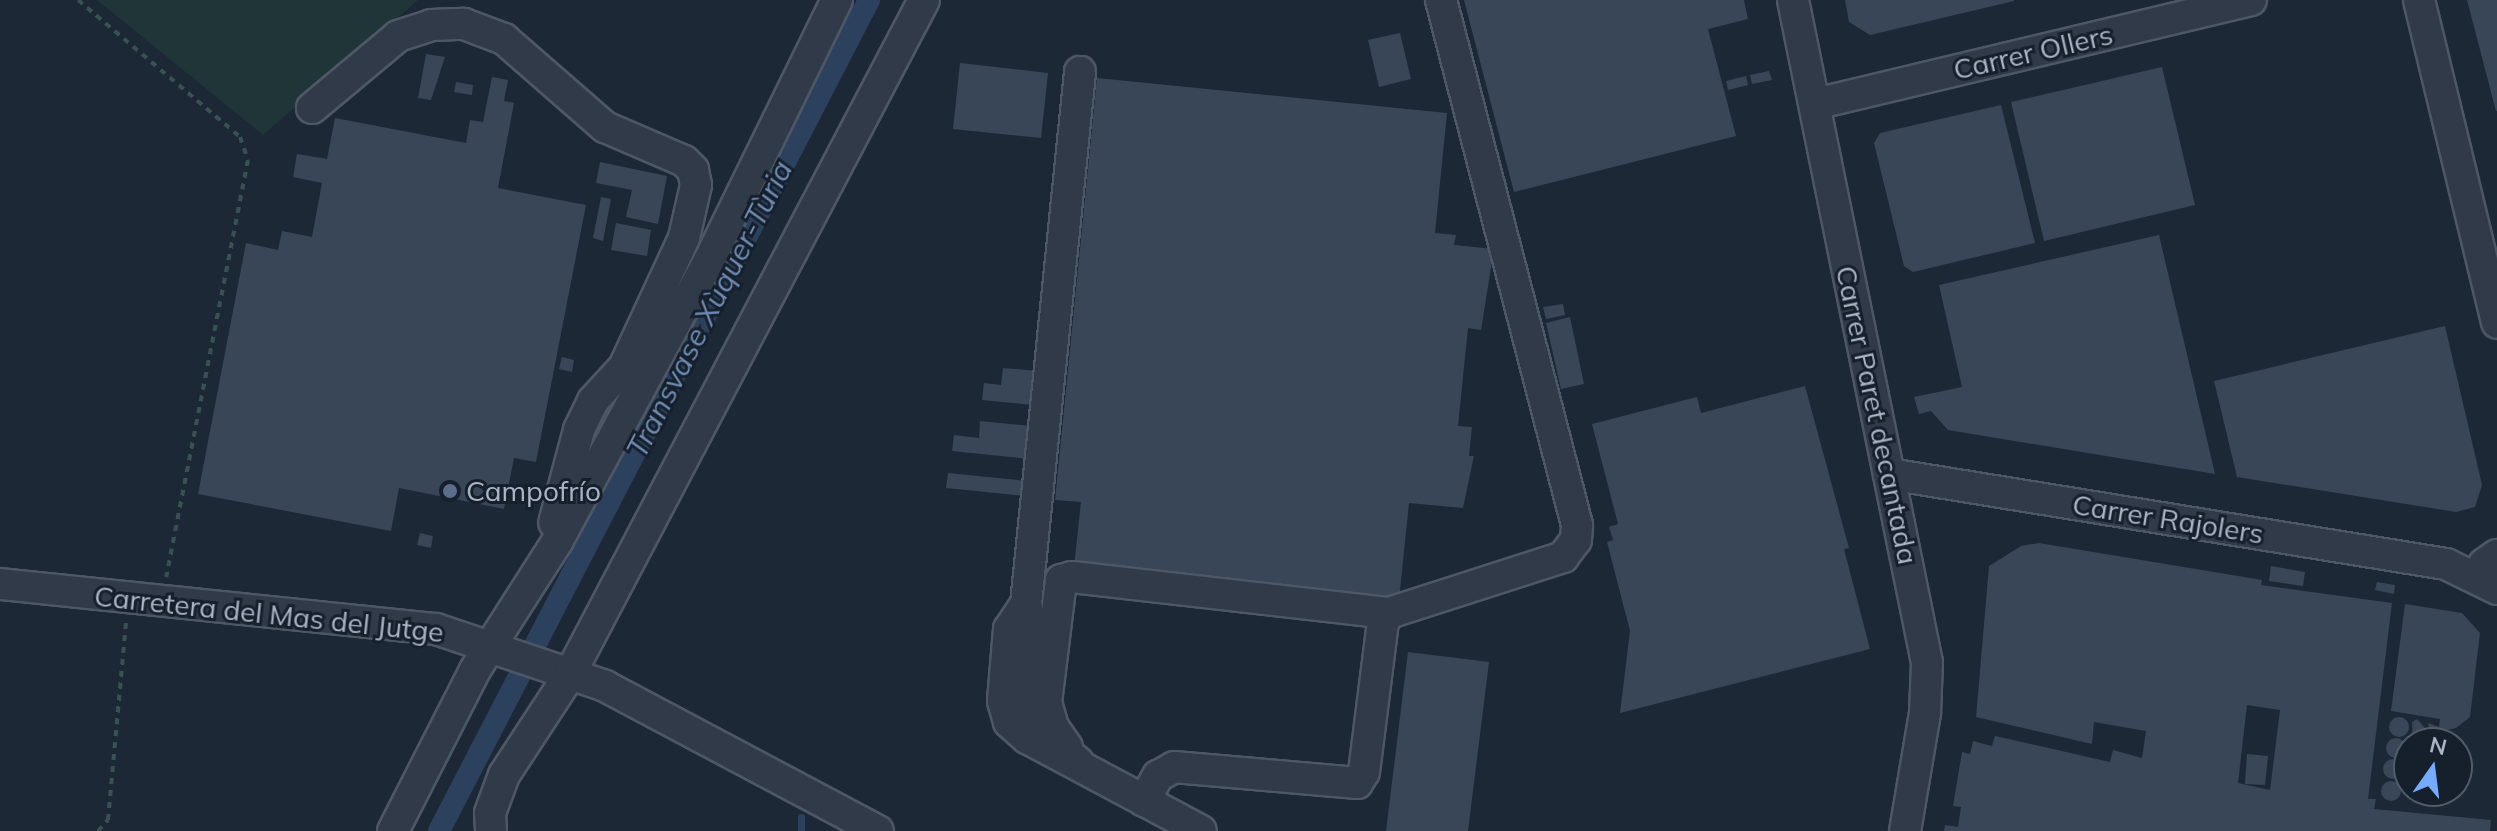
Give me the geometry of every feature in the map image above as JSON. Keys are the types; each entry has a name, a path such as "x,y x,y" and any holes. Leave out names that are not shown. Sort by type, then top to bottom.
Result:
{"street":[{"path":"393,831 500,649 709,261 837,0"},
{"path":"491,831 490,813 504,775 924,0"},
{"path":"1078,762 1053,727 1046,703 1061,580 1072,577 1389,613 1563,557 1576,540 1577,525 1441,0"},
{"name":"Carrer Paret decantada","path":"1793,0 1927,663 1925,713 1905,831"},
{"name":"Carrer Ollers","path":"1815,104 2251,0"},
{"path":"2419,0 2483,206 2497,323"},
{"path":"312,108 398,36 431,25 464,24 504,39 605,127 684,161 693,170 696,185 684,238 624,367 593,401 579,430 552,515 558,540"},
{"path":"1080,72 1026,604 1031,625 1024,705 1030,724 1078,762 1171,817 1201,831"},
{"name":"Carrer Rajolers","path":"1889,474 2446,564 2494,568"},
{"name":"Carretera del Mas del Jutge","path":"0,584 436,629 563,671 670,718 878,831"},
{"path":"1144,801 1158,776 1174,767 1357,783 1364,772 1383,622 1389,613"}],"path":[{"path":"78,0 240,137 248,160 162,602"},
{"path":"98,831 108,820 128,598"}],"green space":[{"path":"97,0 418,0 263,135"}],"building":[{"path":"1464,0 1744,0 1748,19 1708,29 1736,136 1514,192"},
{"path":"1845,0 2014,1 1870,35 1849,22"},
{"path":"2467,0 2497,0 2497,111 2496,111"},
{"path":"1400,33 1411,79 1379,87 1368,40"},
{"path":"426,54 445,57 431,100 418,98"},
{"path":"960,63 1048,73 1041,138 953,129"},
{"path":"2162,67 2195,205 2044,241 2011,102"},
{"path":"1769,71 1772,80 1752,84 1750,75"},
{"path":"1746,76 1748,85 1728,90 1726,81"},
{"path":"492,77 508,80 504,101 514,103 498,188 586,205 536,462 514,458 504,509 399,488 391,531 198,494 246,243 278,250 282,231 312,237 322,183 293,177 297,154 327,159 335,118 466,143 470,120 483,122"},
{"path":"1097,78 1447,113 1435,233 1456,235 1454,245 1494,249 1481,330 1468,328 1458,426 1472,427 1469,456 1474,456 1463,508 1409,503 1399,600 1074,567 1081,502 1055,500"},
{"path":"456,82 473,85 472,95 454,92"},
{"path":"2001,105 2035,243 1913,272 1904,266 1874,143 1880,133"},
{"path":"600,162 667,176 658,224 626,217 632,190 596,183"},
{"path":"601,197 611,199 603,241 593,238"},
{"path":"616,223 651,230 647,256 611,250"},
{"path":"2159,235 2215,474 1948,430 1931,411 1919,414 1914,397 1962,387 1939,285"},
{"path":"1563,304 1565,315 1546,319 1543,307"},
{"path":"1570,317 1584,384 1561,389 1546,323"},
{"path":"2445,326 2482,485 2475,507 2456,512 2237,477 2214,381"},
{"path":"562,357 574,360 572,372 559,369"},
{"path":"1003,368 1038,371 1034,405 982,400 984,383 1001,385"},
{"path":"1805,386 1849,548 1844,549 1870,649 1620,713 1630,631 1607,542 1613,540 1609,527 1618,524 1592,424 1697,397 1701,413"},
{"path":"980,421 1032,426 1029,459 952,451 954,435 979,438"},
{"path":"948,473 1027,481 1025,496 946,488"},
{"path":"420,533 433,536 431,548 417,545"},
{"path":"2039,543 2262,580 2261,585 2392,603 2368,799 2376,799 2374,809 2491,820 2490,831 1944,831 1945,825 1958,827 1961,807 1953,806 1962,752 1970,754 1973,741 1992,746 1995,736 2110,762 2113,750 2142,758 2146,731 2094,722 2092,744 1976,717 1989,566 2021,546","holes":["2247,705 2280,710 2270,790 2238,783"]},
{"path":"2271,566 2305,572 2303,586 2269,581"},
{"path":"2377,582 2395,585 2394,594 2375,590"},
{"path":"2405,604 2462,613 2480,633 2470,717 2457,727 2439,727 2440,719 2391,711"},
{"path":"1408,652 1489,662 1468,831 1386,831"},
{"path":"2395,718 2403,718 2409,727 2393,727 2393,735 2390,731 2390,723"},
{"path":"2417,719 2424,727 2412,727 2412,722"},
{"path":"2393,739 2393,757 2386,748"},
{"path":"2247,754 2268,756 2265,785 2245,784"},
{"path":"2393,759 2393,779 2383,773 2383,765"},
{"path":"2391,781 2391,801 2384,798 2381,791 2384,784"}],"waterway":[{"name":"Transvase Xùquer-Tùria","path":"439,831 869,0"},
{"path":"801,817 801,831"}],"place":[{"name":"Campofrío","path":"450,491"}]}
